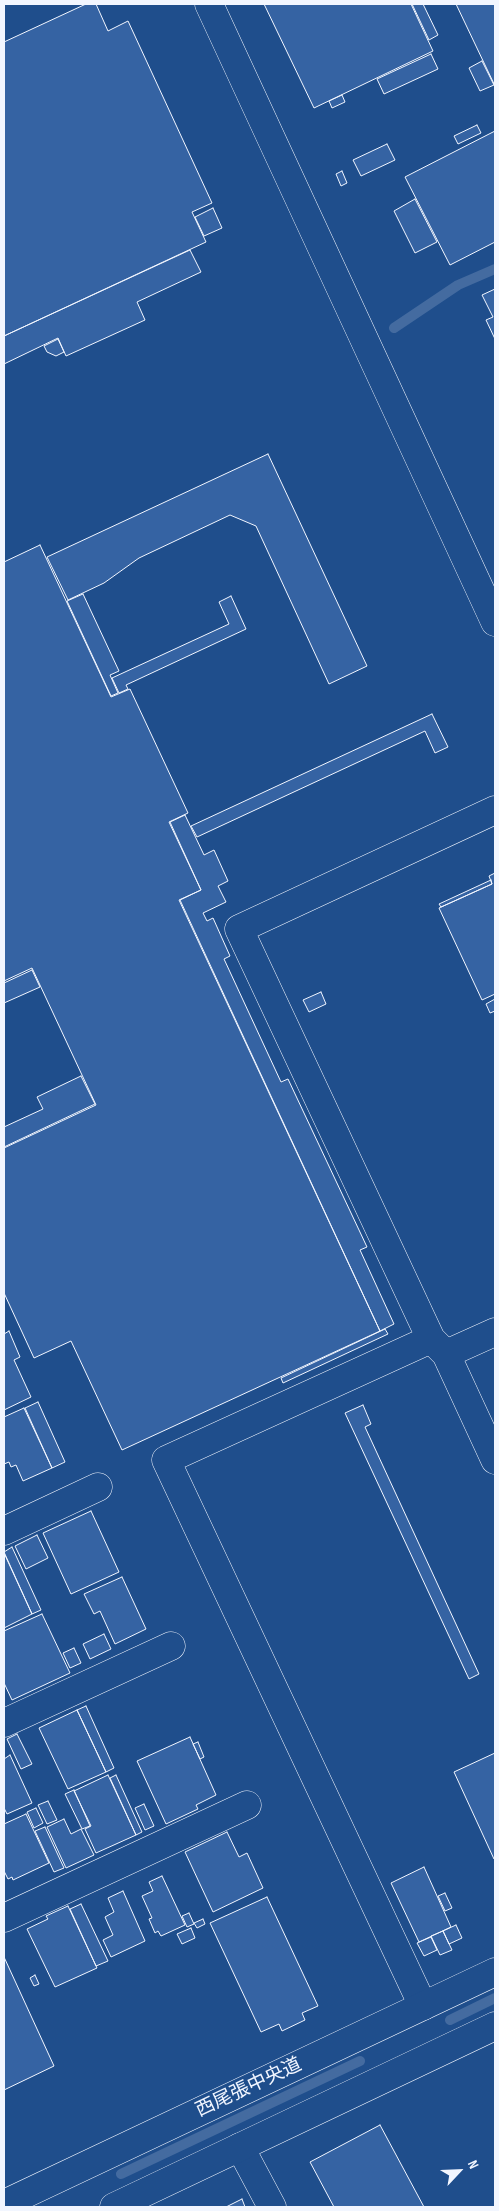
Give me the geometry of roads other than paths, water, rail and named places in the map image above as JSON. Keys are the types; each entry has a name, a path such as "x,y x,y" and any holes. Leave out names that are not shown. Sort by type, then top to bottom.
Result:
{"street":[{"path":"209,4 495,622"},
{"path":"495,810 239,929 438,1346 495,1460"},
{"path":"423,2006 166,1460 438,1346 495,1332"},
{"path":"4,1531 98,1487"},
{"path":"4,1724 171,1646"},
{"path":"4,1918 247,1805"},
{"name":"西尾張中央道","path":"4,2204 495,1972"},
{"path":"114,2207 240,2147 493,2034"},
{"path":"240,2147 272,2207"}],"waterway":[{"path":"394,328 458,285 495,269"},
{"path":"450,2020 495,1998"},
{"path":"121,2174 360,2061"}]}
